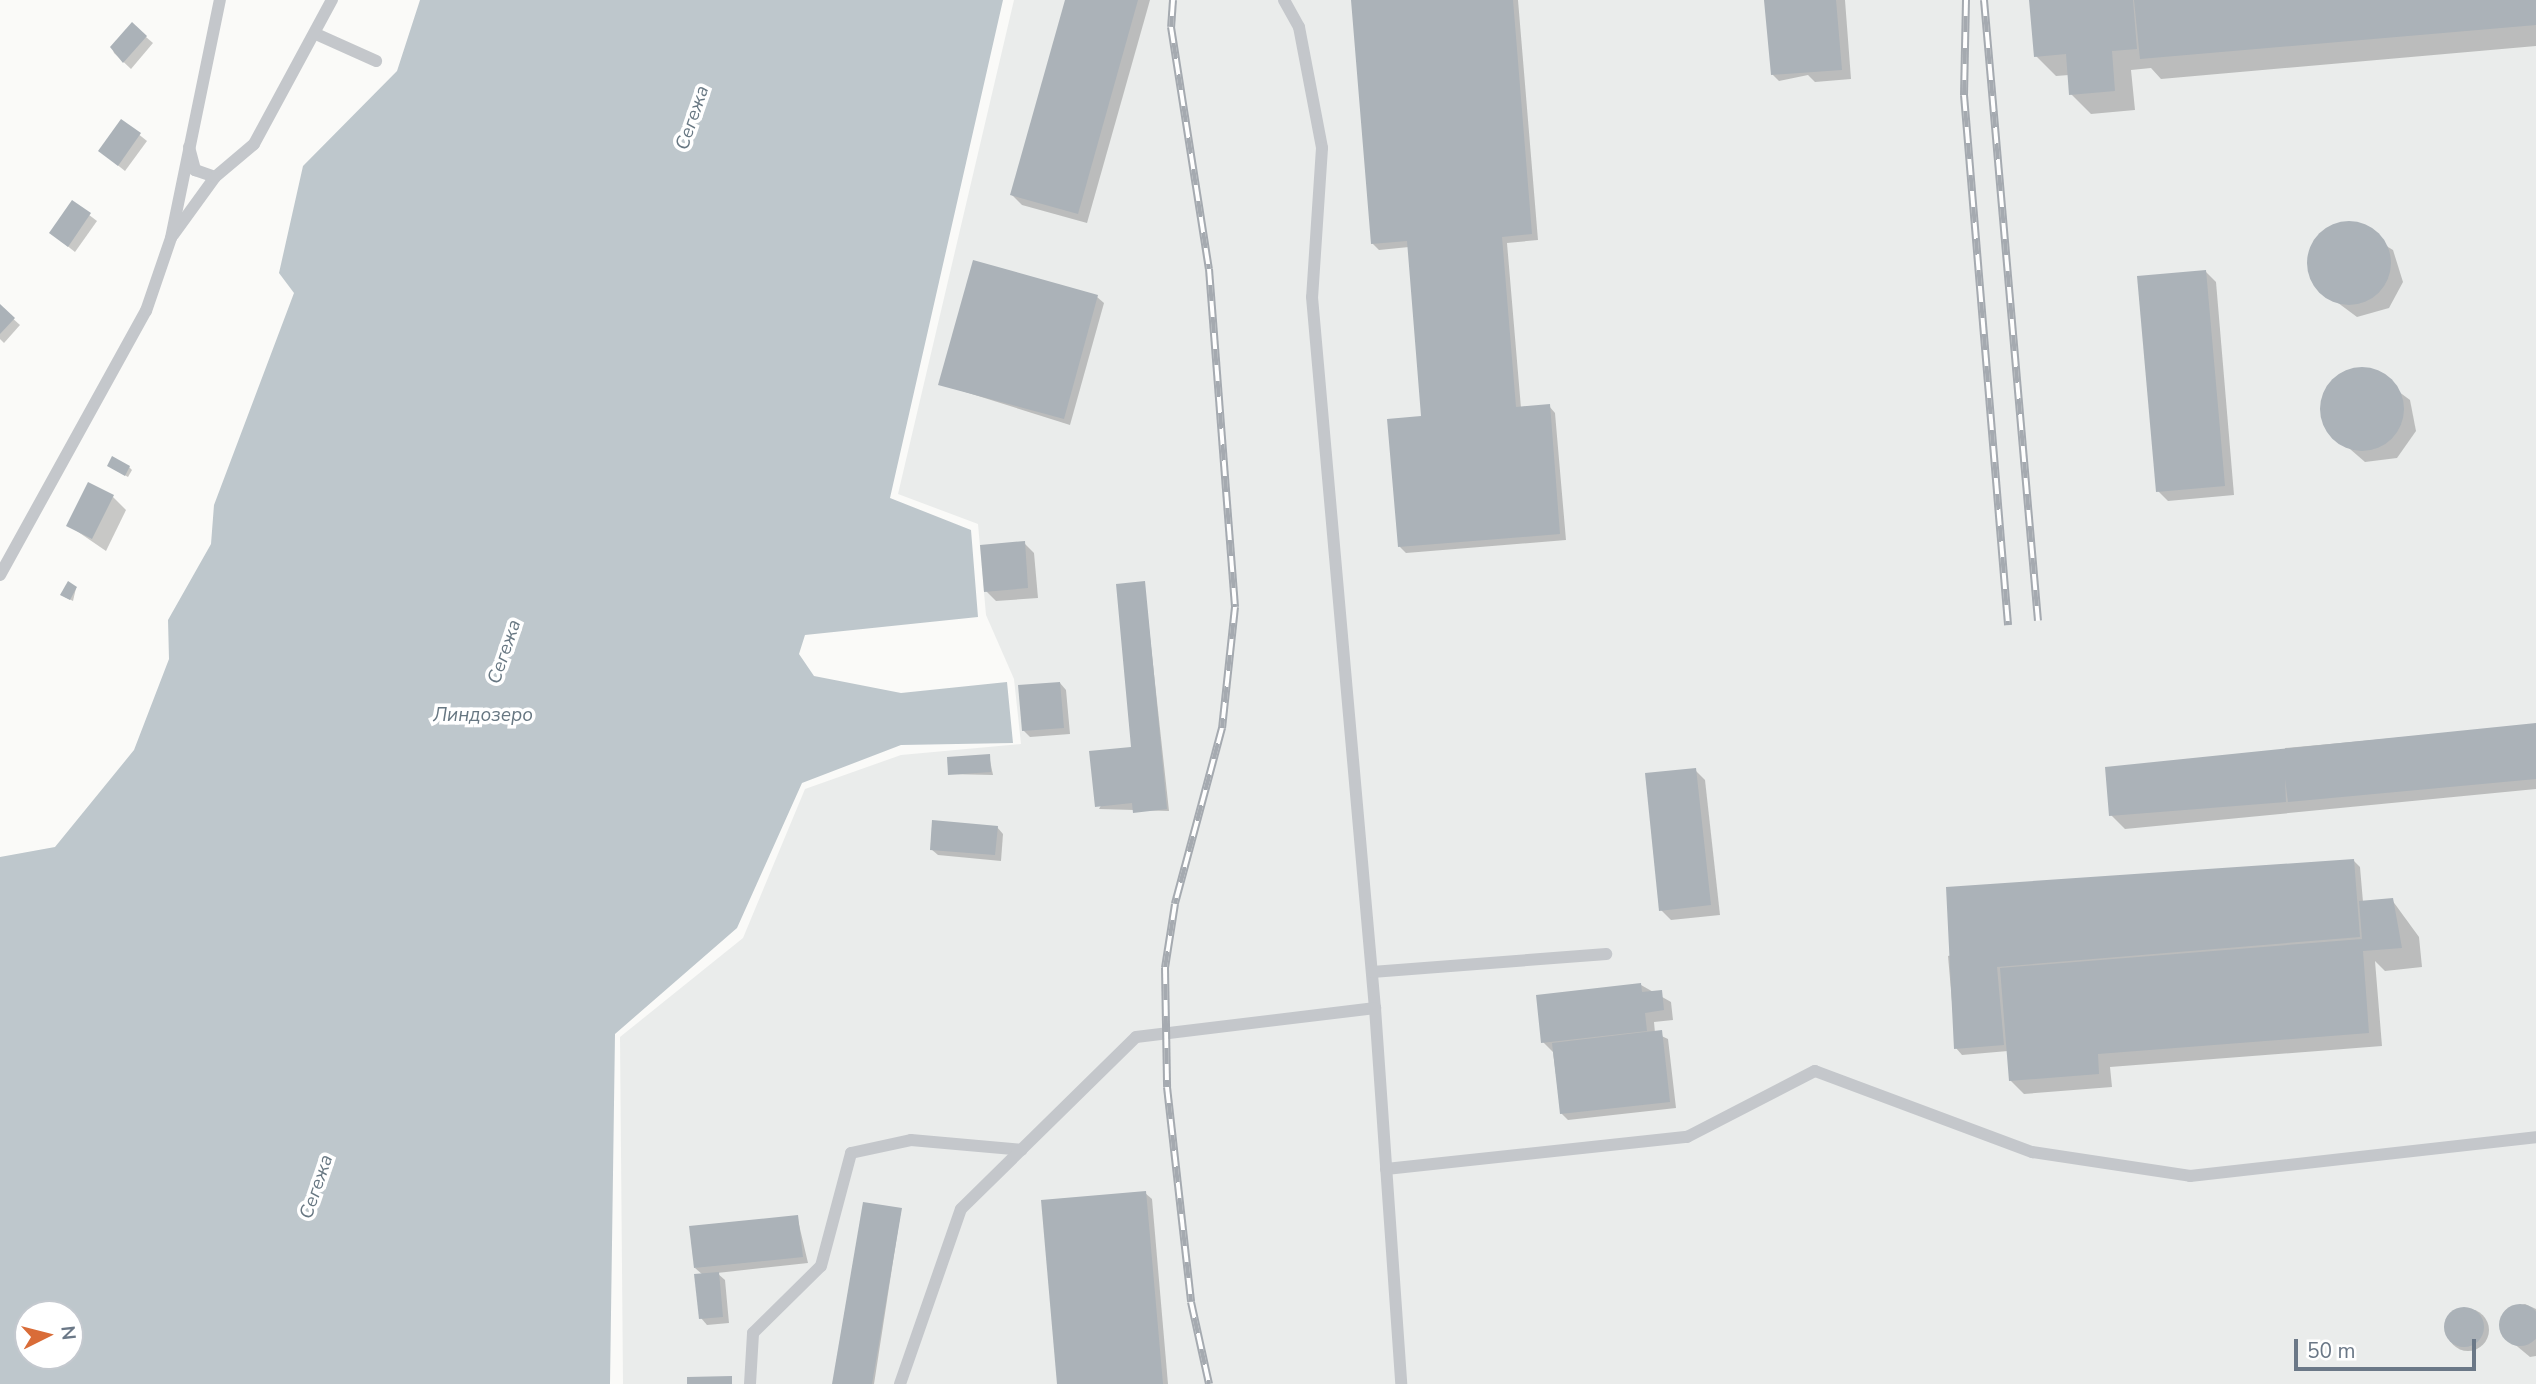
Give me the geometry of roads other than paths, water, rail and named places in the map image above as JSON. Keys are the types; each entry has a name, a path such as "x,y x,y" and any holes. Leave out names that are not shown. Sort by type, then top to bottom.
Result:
{"lane":[{"path":"0,575 146,311 171,238 187,139 220,0"},
{"path":"171,238 215,177 254,144 316,34 332,0"},
{"path":"1284,0 1299,27 1322,148 1312,297 1375,1008 1401,1384"},
{"path":"316,34 376,61"},
{"path":"187,139 195,170 215,177"},
{"path":"1372,972 1606,954"},
{"path":"900,1384 961,1209 1136,1037 1375,1008"},
{"path":"1386,1169 1687,1137 1815,1071 2032,1152 2190,1176 2536,1137"},
{"path":"750,1384 753,1333 821,1266 851,1153 911,1140 1022,1150"}],"water":[{"name":"Линдозеро","path":"420,0 1003,0 890,498 971,530 978,617 805,635 799,654 814,676 901,693 1007,682 1013,743 901,745 802,783 737,928 615,1034 610,1384 0,1384 0,857 55,847 134,750 169,659 168,620 211,544 214,505 294,293 279,273 303,166 397,71"}],"railway":[{"path":"1173,0 1171,27 1209,269 1235,607 1222,728 1175,904 1165,968 1167,1087 1191,1302 1209,1384"},
{"path":"1966,0 1964,95 2008,625"},
{"path":"1984,0 2038,621"}],"water label":[{"name":"Сегежа","path":"693,118"},
{"name":"Сегежа","path":"505,652"},
{"name":"Сегежа","path":"317,1187"}]}
